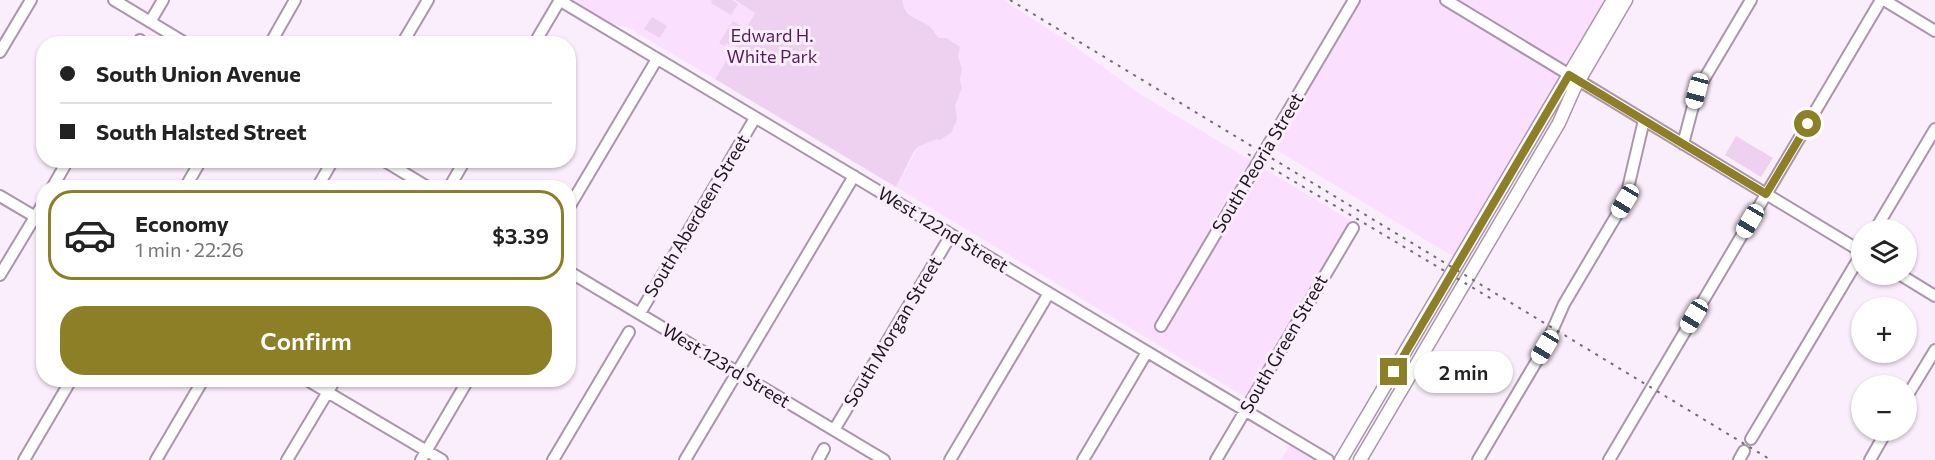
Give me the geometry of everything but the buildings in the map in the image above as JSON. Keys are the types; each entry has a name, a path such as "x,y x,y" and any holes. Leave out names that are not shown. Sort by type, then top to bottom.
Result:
{"main road":[{"path":"1360,460 1559,123 1574,78 1613,0"},
{"path":"1341,460 1574,78 1626,0"}],"street":[{"path":"0,52 31,0"},
{"path":"114,0 174,36"},
{"path":"150,21 163,0"},
{"path":"275,36 296,0"},
{"path":"407,36 428,0"},
{"path":"539,36 560,0"},
{"name":"West 122nd Street","path":"560,0 1328,460"},
{"name":"South Peoria Street","path":"1161,326 1354,0"},
{"path":"1446,0 1851,245"},
{"path":"1683,144 1697,91 1751,0"},
{"path":"1609,460 1882,0 1935,31"},
{"path":"576,196 657,59"},
{"name":"South Aberdeen Street","path":"640,313 755,118"},
{"path":"1478,460 1545,347 1564,304 1625,201 1644,120"},
{"path":"1882,219 1935,129"},
{"path":"396,168 416,180"},
{"path":"685,460 854,176"},
{"path":"0,196 36,217"},
{"path":"0,275 36,223"},
{"name":"South Green Street","path":"1216,460 1353,228"},
{"name":"South Morgan Street","path":"834,430 951,234"},
{"path":"1751,439 1851,271"},
{"name":"West 123rd Street","path":"576,276 884,460"},
{"path":"1917,285 1935,296"},
{"path":"950,460 1049,293"},
{"path":"553,460 629,332"},
{"path":"1917,380 1935,350"},
{"path":"1083,460 1147,352"},
{"path":"24,460 67,387"},
{"path":"156,460 200,387"},
{"path":"319,387 424,455 442,460"},
{"path":"287,460 331,387"},
{"path":"424,455 464,387"},
{"path":"1870,460 1881,441"},
{"path":"818,460 824,449"}],"shaded area":[{"path":"573,0 735,0 755,12 715,79 627,27 614,25"},
{"path":"902,0 1003,0 1063,38 1140,94 1353,222 1250,400 896,187 919,146 952,132 955,126 955,106 962,88 960,80 962,69 954,41 939,38 932,29 916,22 903,7"},
{"path":"1356,0 1605,0 1454,257 1270,146"},
{"path":"1293,439 1327,460 1281,460"}],"green space":[{"path":"712,0 732,0 738,4 731,15 711,3"},
{"name":"Edward H. White Park","path":"735,0 902,0 906,11 912,17 929,26 939,38 947,38 960,47 958,56 962,69 960,80 962,88 955,106 957,119 952,132 940,140 919,146 914,151 896,187 715,79 755,13"},
{"path":"652,17 667,26 660,38 644,29"},
{"path":"733,21 743,27 732,46 727,43 725,46 719,43"},
{"path":"1736,136 1773,158 1761,177 1725,155"}],"railway":[{"path":"1010,0 1771,460"},
{"path":"1248,154 1495,301"}],"route":[{"path":"1394,372 1569,75 1766,194 1808,124"}]}
